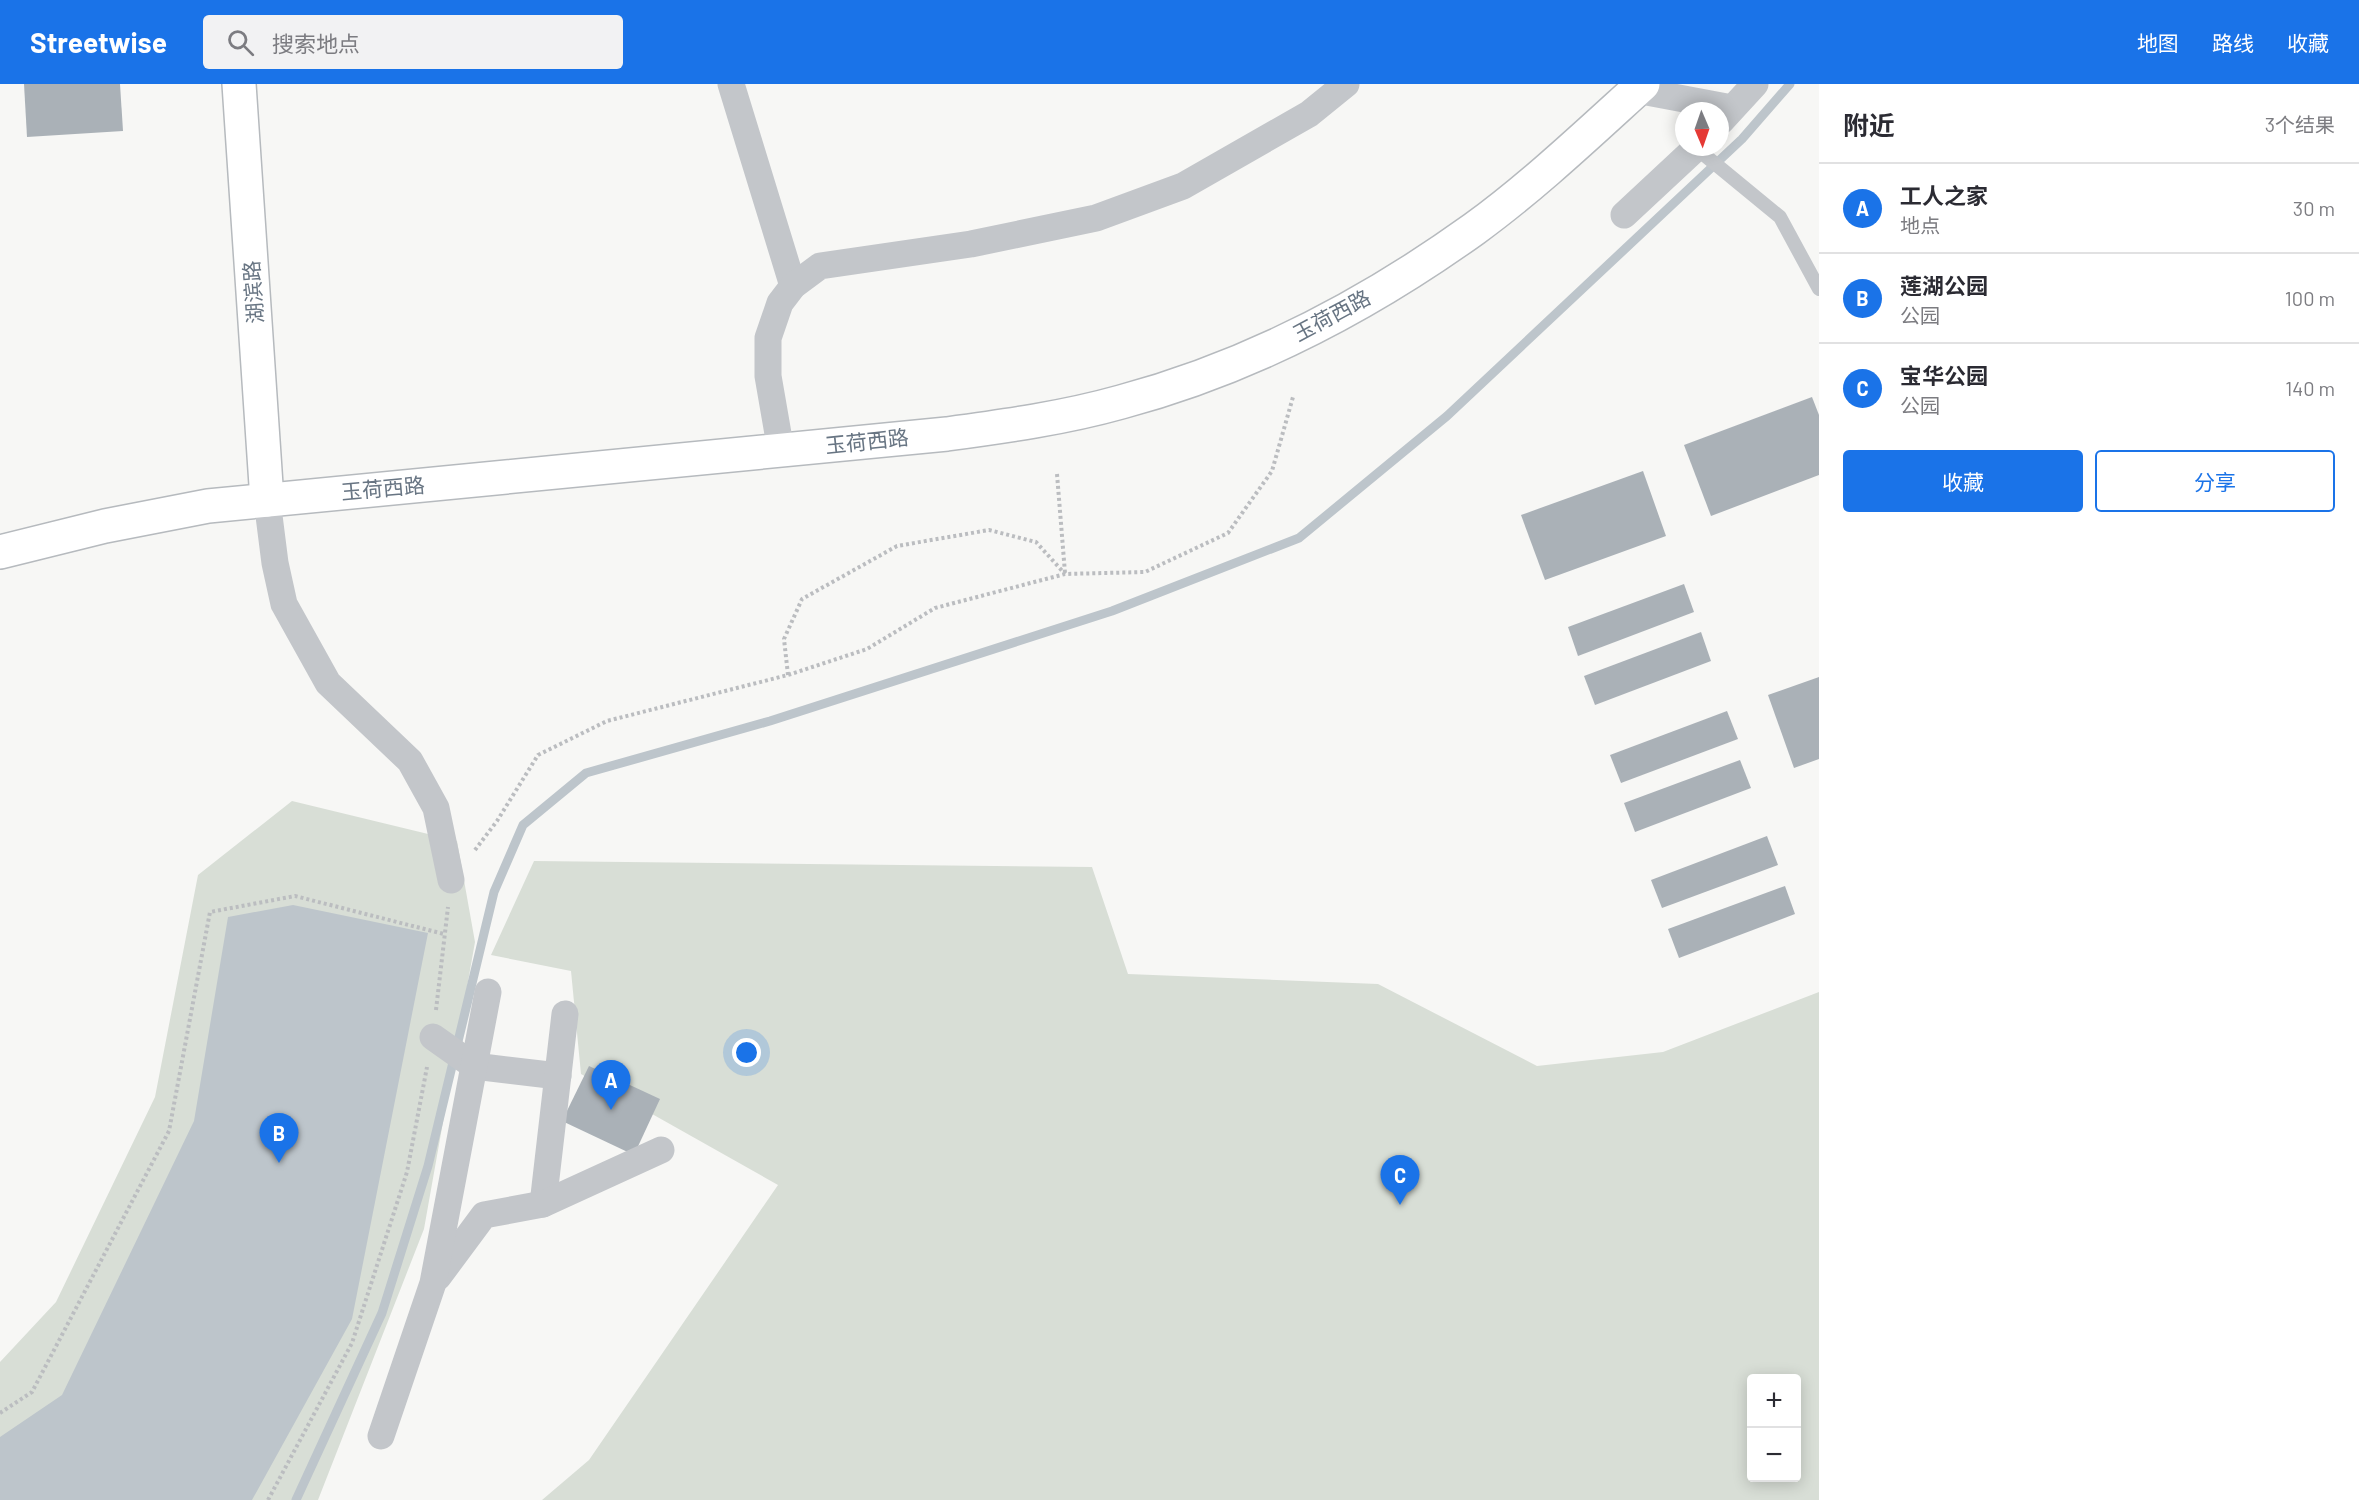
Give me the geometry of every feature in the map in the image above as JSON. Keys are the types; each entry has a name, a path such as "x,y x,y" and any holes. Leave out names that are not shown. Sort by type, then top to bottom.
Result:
{"main road":[{"name":"湖滨路","path":"239,84 267,500"},
{"name":"玉荷西路","path":"0,552 105,526 208,506 947,434 1042,420 1123,402 1241,361 1287,340 1379,291 1440,253 1513,198 1639,87"}],"street":[{"path":"731,84 793,286"},
{"path":"781,451 768,376 768,338 780,303 793,286 820,266 971,244 1096,218 1183,186 1309,114 1346,84"},
{"path":"1729,112 1755,84"},
{"path":"1639,87 1686,102"},
{"path":"1624,215 1687,156"},
{"path":"267,500 275,563 284,604 328,683 410,761 436,808 451,880"},
{"path":"381,1436 434,1283 488,992"},
{"path":"543,1204 565,1014"},
{"path":"433,1037 474,1066 558,1076"},
{"path":"434,1283 484,1215 543,1204 661,1150"}],"lane":[{"path":"1706,156 1780,217 1819,289"}],"path":[{"path":"268,1500 352,1343 406,1172 433,1037 451,880 497,821 538,755 607,721 788,675 867,649 935,608 1065,574 1145,572 1228,533 1272,471 1293,397"},
{"path":"1057,474 1065,574"},
{"path":"788,675 784,639 801,599 897,546 989,530 1036,542 1065,574"},
{"path":"0,1413 32,1392 169,1131 210,912 295,896 444,934"}],"shaded area":[{"path":"292,801 457,841 475,942 424,1229 318,1500 0,1500 0,1362 56,1302 155,1097 198,875"},
{"path":"534,861 1092,867 1128,974 1378,984 1537,1066 1663,1052 1819,992 1819,1500 542,1500 589,1460 778,1185 581,1074 571,971 491,955"},
{"path":"293,905 428,933 352,1319 252,1500 0,1500 0,1437 62,1395 194,1121 228,917"}],"building":[{"path":"24,84 120,84 123,131 27,137"},
{"path":"1812,397 1819,415 1819,475 1711,516 1684,445"},
{"path":"1643,471 1666,536 1545,580 1521,515"},
{"path":"1684,584 1694,612 1578,656 1568,627"},
{"path":"1701,632 1711,661 1595,705 1584,676"},
{"path":"1819,677 1819,759 1794,768 1768,695"},
{"path":"1727,711 1738,739 1621,783 1610,755"},
{"path":"1740,760 1751,788 1635,832 1624,803"},
{"path":"1767,836 1778,865 1662,908 1651,880"},
{"path":"1785,886 1795,914 1679,958 1668,929"},
{"path":"589,1066 660,1099 634,1155 562,1121"}],"waterway":[{"path":"296,1500 382,1313 428,1166 494,892 523,825 586,773 770,721 1112,611 1299,538 1447,416 1742,139 1790,84"}],"place":[{"name":"工人之家","path":"611,1110"},
{"name":"莲湖公园","path":"279,1163"},
{"name":"宝华公园","path":"1400,1205"}]}
